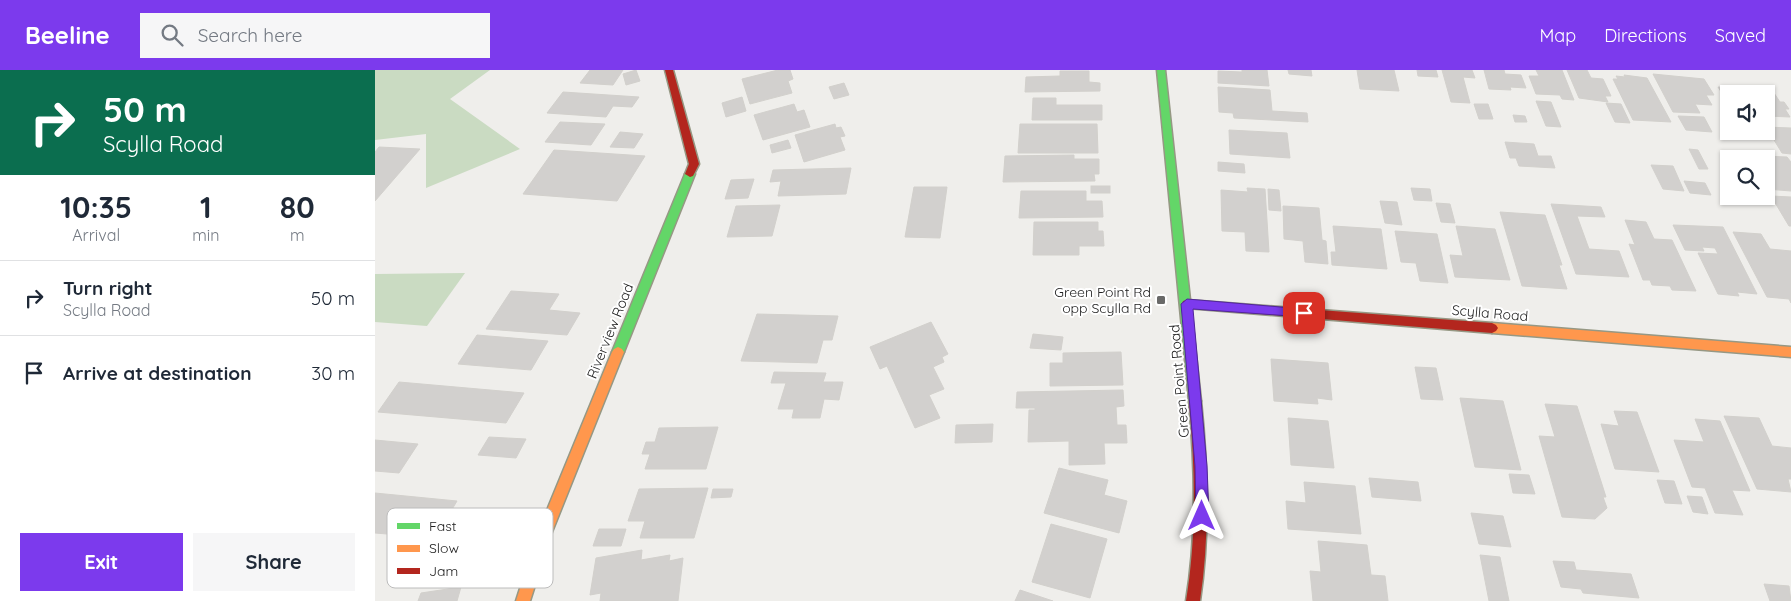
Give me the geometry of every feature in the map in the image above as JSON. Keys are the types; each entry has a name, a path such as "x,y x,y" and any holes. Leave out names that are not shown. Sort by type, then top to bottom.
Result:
{"street":[{"name":"Riverview Road","path":"553,512 693,164 669,70"},
{"name":"Green Point Road","path":"1161,70 1187,304 1203,502 1201,543 1193,601"},
{"name":"Scylla Road","path":"1187,304 1791,352"},
{"name":"Riverview Road","path":"523,601 527,588"}],"green space":[{"path":"375,70 490,70 450,99 520,149 426,188 426,134 375,140"},
{"path":"465,273 427,326 375,322 375,274"}],"building":[{"path":"590,70 623,70 613,85 580,83"},
{"path":"636,70 640,81 626,85 623,74"},
{"path":"778,70 790,70 793,79 788,81 792,93 750,104 742,79"},
{"path":"1242,70 1267,70 1269,86 1218,83 1218,71 1242,72"},
{"path":"1288,70 1311,70 1312,76 1289,74"},
{"path":"1357,70 1394,70 1399,91 1360,89"},
{"path":"1417,70 1436,70 1438,77 1418,76"},
{"path":"1442,70 1472,70 1475,78 1463,77 1470,103 1451,102"},
{"path":"1484,70 1504,70 1505,74 1521,75 1526,88 1510,87 1511,90 1489,89"},
{"path":"1536,70 1562,70 1574,100 1562,99 1560,95 1536,94 1529,76 1539,76"},
{"path":"1567,70 1587,70 1591,78 1603,79 1611,96 1605,96 1608,102 1579,98"},
{"path":"1060,71 1089,71 1089,82 1100,83 1100,91 1025,92 1026,77 1060,76"},
{"path":"1653,74 1704,79 1714,95 1706,95 1712,105 1695,104 1700,113 1673,112"},
{"path":"1624,75 1647,78 1671,122 1633,120 1613,79 1618,79 1616,76 1625,77"},
{"path":"844,83 849,95 834,99 829,87"},
{"path":"1218,87 1270,90 1272,111 1307,113 1308,122 1234,118 1233,113 1219,112"},
{"path":"563,92 639,97 632,107 613,106 606,117 547,113"},
{"path":"1775,94 1780,102 1784,102 1789,109 1785,109 1790,117 1775,116"},
{"path":"742,97 746,111 726,117 722,103"},
{"path":"1033,98 1056,98 1056,105 1102,105 1102,120 1032,120"},
{"path":"1536,101 1551,102 1561,127 1546,126"},
{"path":"1606,103 1621,104 1630,123 1615,122"},
{"path":"794,104 797,112 804,110 810,127 763,140 754,115"},
{"path":"1474,104 1488,104 1493,119 1479,119"},
{"path":"1513,115 1525,116 1527,122 1515,122"},
{"path":"1678,116 1704,117 1712,132 1686,130"},
{"path":"560,122 605,124 591,145 545,142"},
{"path":"835,124 836,128 841,127 845,136 840,137 845,150 804,162 795,135"},
{"path":"1020,124 1097,124 1098,153 1018,153"},
{"path":"1775,127 1791,128 1791,154 1782,153 1774,140"},
{"path":"1229,130 1287,133 1290,158 1230,154"},
{"path":"620,132 643,134 634,148 610,147"},
{"path":"788,140 791,148 772,153 770,145"},
{"path":"1505,142 1534,144 1538,156 1551,156 1555,168 1519,166 1516,158 1510,158"},
{"path":"379,147 420,149 375,201 375,152"},
{"path":"1689,149 1698,150 1708,169 1699,169"},
{"path":"554,150 645,156 617,201 523,194"},
{"path":"1074,155 1074,159 1099,159 1099,174 1094,174 1095,181 1003,182 1005,156"},
{"path":"1775,157 1787,157 1791,162 1791,191 1775,190"},
{"path":"1218,162 1244,164 1245,173 1218,171"},
{"path":"1651,165 1673,166 1684,191 1663,189"},
{"path":"851,168 846,194 778,196 781,181 770,182 773,170"},
{"path":"754,179 748,198 725,199 731,180"},
{"path":"1684,181 1705,183 1711,195 1690,193"},
{"path":"1091,186 1110,186 1110,193 1091,193"},
{"path":"914,187 947,187 940,238 905,237"},
{"path":"1247,188 1265,189 1269,252 1246,251 1245,232 1222,231 1221,190 1248,192"},
{"path":"1411,188 1430,189 1432,201 1414,200"},
{"path":"1268,189 1279,190 1281,211 1269,210"},
{"path":"1021,191 1086,191 1086,201 1102,201 1103,217 1019,218"},
{"path":"1775,196 1791,197 1791,226 1789,226 1775,203"},
{"path":"1380,201 1397,202 1402,225 1385,223"},
{"path":"1436,203 1450,204 1455,223 1441,222"},
{"path":"1551,204 1601,207 1605,217 1577,216 1589,249 1619,251 1629,277 1576,274"},
{"path":"780,205 772,236 727,237 736,206"},
{"path":"1283,206 1319,208 1322,240 1326,241 1328,264 1305,262 1303,241 1284,239"},
{"path":"1500,212 1545,215 1562,265 1559,265 1567,289 1522,286"},
{"path":"1625,220 1646,222 1654,239 1672,240 1696,291 1672,290 1670,286 1652,285 1650,280 1643,280 1629,244 1635,245"},
{"path":"1034,222 1098,222 1098,231 1103,231 1104,246 1079,246 1079,255 1033,255"},
{"path":"1673,225 1723,227 1757,294 1737,292 1739,296 1718,294 1698,253 1718,254 1715,248 1702,247 1704,251 1685,250"},
{"path":"1333,226 1381,229 1387,269 1332,265 1331,252 1336,252"},
{"path":"1456,226 1495,229 1510,280 1455,277 1450,255 1463,256"},
{"path":"1395,231 1437,234 1448,283 1420,281 1416,263 1401,262"},
{"path":"1733,232 1761,234 1770,249 1791,251 1791,303 1789,299 1767,297"},
{"path":"511,291 559,294 549,310 580,313 567,335 486,329"},
{"path":"757,314 838,316 832,340 823,340 817,363 741,361"},
{"path":"931,322 948,354 942,357 944,362 933,367 944,389 929,395 940,418 915,428 887,366 880,369 870,347"},
{"path":"1033,334 1063,337 1061,350 1030,348"},
{"path":"477,335 548,341 531,370 458,364"},
{"path":"1121,352 1123,385 1050,386 1050,363 1063,363 1063,353"},
{"path":"1271,359 1328,363 1332,400 1317,398 1318,404 1274,401"},
{"path":"1415,367 1436,368 1443,400 1421,399"},
{"path":"774,372 826,373 823,382 843,382 839,400 824,399 820,418 792,418 794,409 778,409 786,383 771,383"},
{"path":"399,382 524,393 506,423 378,412"},
{"path":"1123,390 1124,406 1116,407 1117,425 1126,425 1127,443 1104,443 1105,464 1069,465 1069,441 1028,442 1029,410 1035,410 1035,408 1016,408 1017,392"},
{"path":"1460,398 1503,401 1521,470 1475,467"},
{"path":"1545,404 1577,406 1606,497 1603,497 1607,508 1595,519 1562,517 1539,436 1555,437"},
{"path":"1614,411 1637,412 1659,472 1615,469 1601,424 1619,426"},
{"path":"1724,416 1759,418 1772,446 1791,448 1791,479 1788,479 1791,492 1757,489"},
{"path":"1288,418 1328,421 1334,468 1291,465"},
{"path":"1695,419 1720,421 1750,491 1732,490 1743,515 1715,513 1705,488 1692,487 1674,440 1704,442"},
{"path":"993,424 992,442 955,443 956,425"},
{"path":"718,427 706,469 645,469 650,454 642,454 646,442 655,442 659,428"},
{"path":"489,437 526,439 516,458 478,455"},
{"path":"375,440 418,444 399,473 375,471"},
{"path":"1059,468 1108,480 1104,495 1127,501 1119,533 1044,513"},
{"path":"1509,474 1529,475 1535,494 1513,493"},
{"path":"1369,478 1418,482 1421,501 1372,497"},
{"path":"1657,480 1674,481 1682,504 1665,503"},
{"path":"1304,482 1355,486 1361,534 1288,529 1286,501 1306,503"},
{"path":"708,488 694,538 640,538 645,521 628,521 639,489"},
{"path":"713,489 733,489 731,497 711,498"},
{"path":"375,493 457,501 453,508 387,508 387,534 375,533"},
{"path":"1687,496 1702,497 1708,514 1693,512"},
{"path":"1471,513 1503,516 1511,547 1479,544"},
{"path":"1051,524 1107,539 1090,598 1032,582"},
{"path":"599,529 626,529 621,546 593,546"},
{"path":"1318,541 1367,545 1371,575 1385,576 1388,601 1313,601 1310,571 1321,572"},
{"path":"642,550 641,560 670,555 669,561 683,558 678,601 600,601 601,593 590,595 596,558"},
{"path":"1480,555 1500,557 1509,601 1489,601"},
{"path":"1553,561 1574,562 1576,570 1631,574 1639,598 1583,593 1581,589 1561,587"},
{"path":"1764,584 1789,586 1791,601 1770,601"},
{"path":"461,588 457,601 418,601 421,593"},
{"path":"1020,590 1053,601 1015,601"}],"traffic: fast":[{"path":"1161,70 1195,401"},
{"path":"618,352 690,174"}],"traffic: slow":[{"path":"1492,328 1791,352"},
{"path":"553,512 618,352"},
{"path":"523,601 527,588"}],"traffic: jam":[{"path":"669,70 694,164 690,174"},
{"path":"1187,304 1492,328"},
{"path":"1193,601 1201,526 1201,476 1195,401"}],"place":[{"name":"Green Point Rd opp Scylla Rd","path":"1161,300"}],"route":[{"path":"1202,516 1201,466 1187,304 1304,313"}]}
